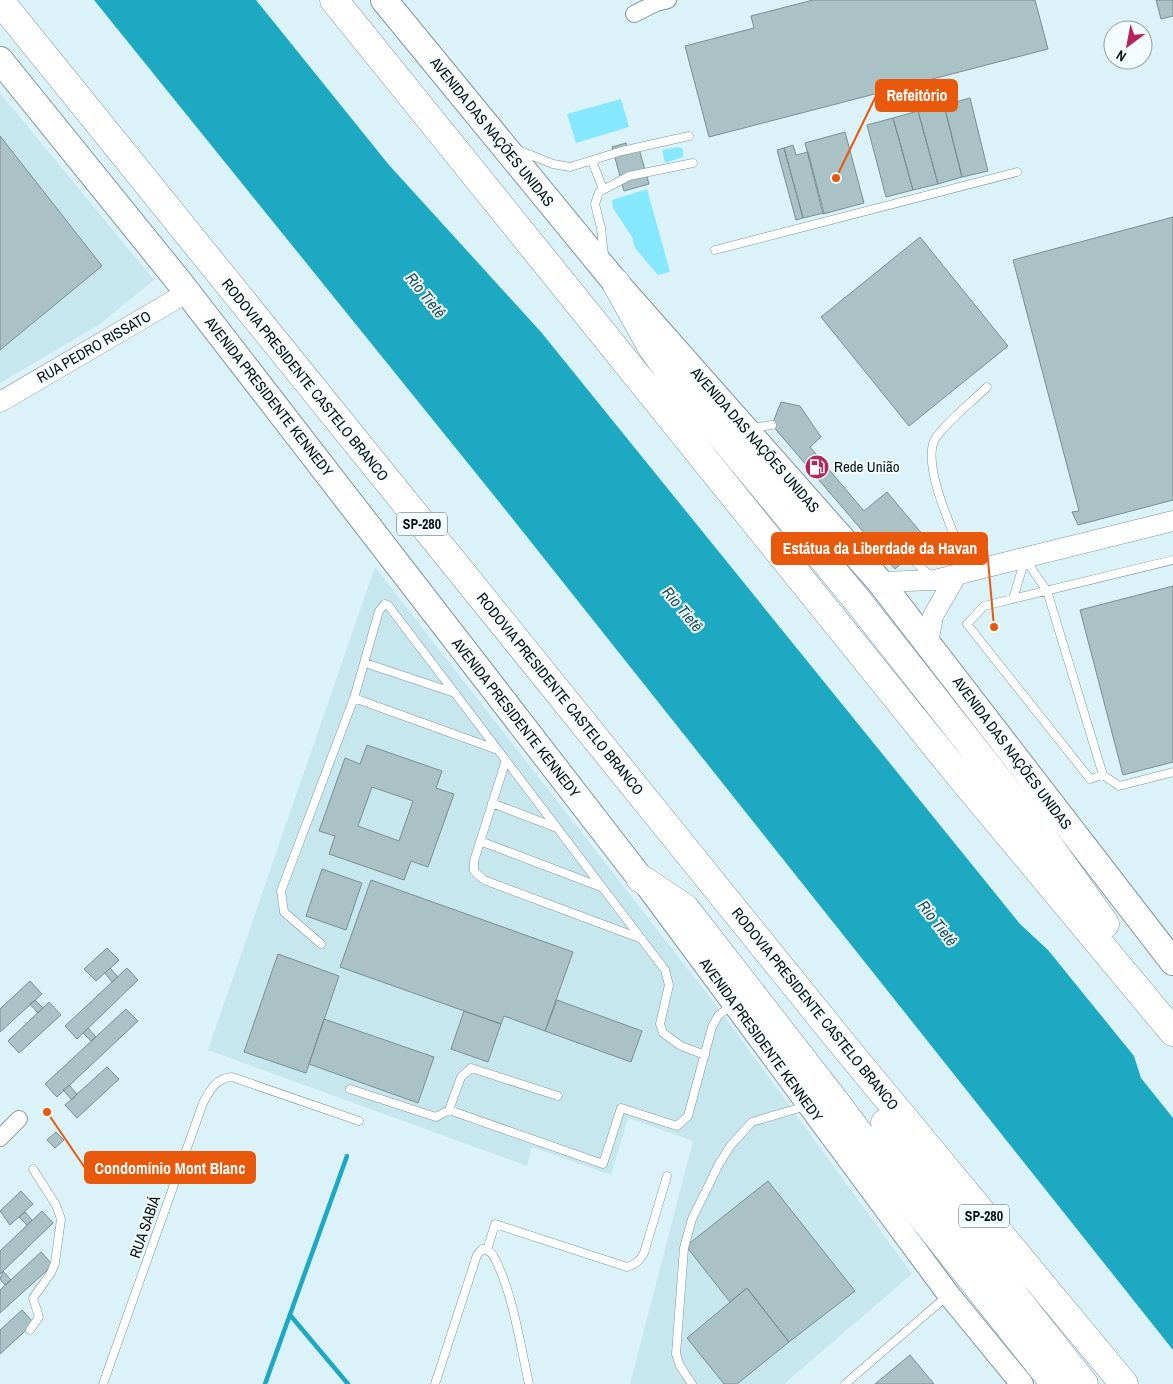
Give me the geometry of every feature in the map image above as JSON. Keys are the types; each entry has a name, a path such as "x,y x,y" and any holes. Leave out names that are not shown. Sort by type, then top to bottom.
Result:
{"highway":[{"path":"334,0 959,775 1173,1032"},
{"name":"AVENIDA DAS NAÇÕES UNIDAS","path":"384,0 611,277 761,429 1173,962"},
{"name":"RODOVIA PRESIDENTE CASTELO BRANCO","path":"0,1 845,1047 1124,1384"},
{"name":"AVENIDA PRESIDENTE KENNEDY","path":"0,60 188,292 640,878"},
{"path":"611,277 651,346 674,378 857,600 1037,829 1126,953 1150,1003"},
{"path":"640,878 685,908 905,1195 1055,1384"},
{"path":"845,1047 870,1103 1009,1289 1084,1384"}],"main road":[{"name":"AVENIDA PRESIDENTE KENNEDY","path":"640,878 734,1002 808,1106 949,1295 1022,1384"}],"street":[{"path":"634,14 656,3 668,0"},
{"name":"RUA PEDRO RISSATO","path":"0,402 188,292"},
{"path":"880,582 934,580 1173,521"},
{"path":"928,643 934,616 962,574"},
{"path":"0,1138 19,1119"}],"lane":[{"path":"502,143 561,166 570,167 622,151 689,136"},
{"path":"592,161 603,189"},
{"path":"611,277 595,204 599,192 629,176 693,164"},
{"path":"715,250 1017,172"},
{"path":"962,574 934,480 931,450 936,438 987,387"},
{"path":"910,556 934,580"},
{"path":"1025,559 1047,591 1103,775 1119,786 1173,772"},
{"path":"1013,599 1025,559"},
{"path":"1103,775 1090,779 966,624 984,606 1173,560"},
{"path":"321,944 284,912 281,891 354,698 379,611 385,604 388,605 666,970 669,978 660,1024 663,1033 681,1046 705,1055"},
{"path":"365,663 456,694"},
{"path":"354,698 499,750"},
{"path":"506,760 474,861 474,871 484,880 642,939"},
{"path":"492,803 557,828"},
{"path":"480,841 603,888"},
{"path":"449,1110 603,1164 621,1108 677,1126 684,1120 690,1111 715,1020 734,1002"},
{"path":"350,1089 436,1117 449,1110 461,1077 471,1068 558,1096"},
{"name":"RUA SABIÁ","path":"103,1384 201,1109 213,1086 221,1079 232,1077 359,1121"},
{"path":"692,1384 680,1366 676,1354 684,1248 692,1219 719,1164 731,1145 752,1122 808,1106"},
{"path":"30,1330 38,1318 33,1298 52,1273 56,1263 61,1219 56,1204 33,1169"},
{"path":"487,1250 495,1224 627,1267 640,1260 644,1253 667,1176"},
{"path":"435,1384 477,1255 482,1249 487,1250 494,1257 507,1294 529,1384"},
{"path":"845,1384 949,1295"}],"shaded area":[{"path":"0,93 154,280 100,324 0,383"},
{"path":"621,99 629,127 576,143 567,114"},
{"path":"679,147 683,149 683,157 665,163 662,150"},
{"path":"647,189 670,272 658,275 635,248 632,237 613,208 612,200"},
{"path":"375,567 722,1013 912,1274 784,1384 630,1384 693,1141 628,1118 611,1175 532,1147 527,1166 208,1050"}],"water":[{"name":"Rio Tietê","path":"94,0 256,0 389,165 541,332 1020,924 1048,950 1134,1056 1141,1078 1173,1118 1173,1350 500,503"}],"building":[{"path":"813,0 1035,0 1048,49 709,137 685,46 754,28 751,16"},
{"path":"1156,0 1173,0 1173,16 1161,19"},
{"path":"970,98 988,171 962,177 944,105"},
{"path":"944,105 962,177 938,184 918,111"},
{"path":"918,111 938,184 913,190 893,118"},
{"path":"893,118 913,190 886,197 867,125"},
{"path":"845,132 864,203 823,214 805,143"},
{"path":"0,136 102,266 0,350"},
{"path":"626,143 629,152 639,149 649,184 624,191 612,147"},
{"path":"793,145 796,155 808,152 824,213 803,218 784,148"},
{"path":"784,148 803,218 796,220 777,150"},
{"path":"1173,217 1173,500 1078,525 1072,512 1079,511 1013,260"},
{"path":"920,237 1008,346 909,426 821,317"},
{"name":"Rede União","path":"781,402 800,406 821,437 810,447 864,511 887,492 928,541 895,569 772,425"},
{"path":"1173,586 1173,762 1123,775 1080,610"},
{"path":"367,745 442,771 436,788 454,794 428,867 411,861 404,880 329,854 335,836 319,831 345,758 360,764","holes":["372,787 413,801 399,841 358,826"]},
{"path":"322,869 362,883 346,930 306,916"},
{"path":"371,880 573,952 545,1031 504,1016 501,1024 340,967"},
{"path":"107,948 119,960 96,981 84,969"},
{"path":"278,954 339,976 306,1073 244,1052"},
{"path":"110,968 118,977 112,982 105,973"},
{"path":"127,968 138,980 77,1039 65,1026"},
{"path":"30,981 42,994 0,1032 0,1009"},
{"path":"35,1000 43,1008 38,1013 30,1004"},
{"path":"557,1000 642,1031 631,1062 545,1031"},
{"path":"49,1002 61,1015 19,1053 8,1041"},
{"path":"126,1009 138,1021 57,1097 45,1084"},
{"path":"464,1011 501,1024 488,1062 451,1049"},
{"path":"324,1019 434,1057 418,1103 309,1064"},
{"path":"88,1028 96,1037 91,1041 83,1033"},
{"path":"107,1067 119,1079 77,1118 65,1105"},
{"path":"69,1085 77,1094 72,1100 63,1090"},
{"path":"47,1106 53,1111 47,1118 41,1112"},
{"path":"56,1132 64,1140 55,1148 47,1140"},
{"path":"768,1181 855,1291 789,1342 747,1288 730,1302 686,1246"},
{"path":"21,1191 33,1204 10,1225 0,1211"},
{"path":"42,1211 53,1223 0,1274 0,1251"},
{"path":"25,1212 32,1220 27,1225 19,1217"},
{"path":"41,1252 53,1265 0,1313 0,1290"},
{"path":"3,1271 11,1280 5,1285 0,1279"},
{"path":"747,1288 789,1342 737,1384 724,1384 687,1338"},
{"path":"22,1310 34,1323 0,1354 0,1330"},
{"path":"910,1355 934,1384 875,1384"}],"waterway":[{"path":"265,1384 347,1156"},
{"path":"290,1315 348,1384"}],"place":[{"name":"Refeitório","path":"836,178"},
{"name":"Rede União","path":"817,467"},
{"name":"Estátua da Liberdade da Havan","path":"994,627"},
{"name":"Condomínio Mont Blanc","path":"47,1112"}]}
